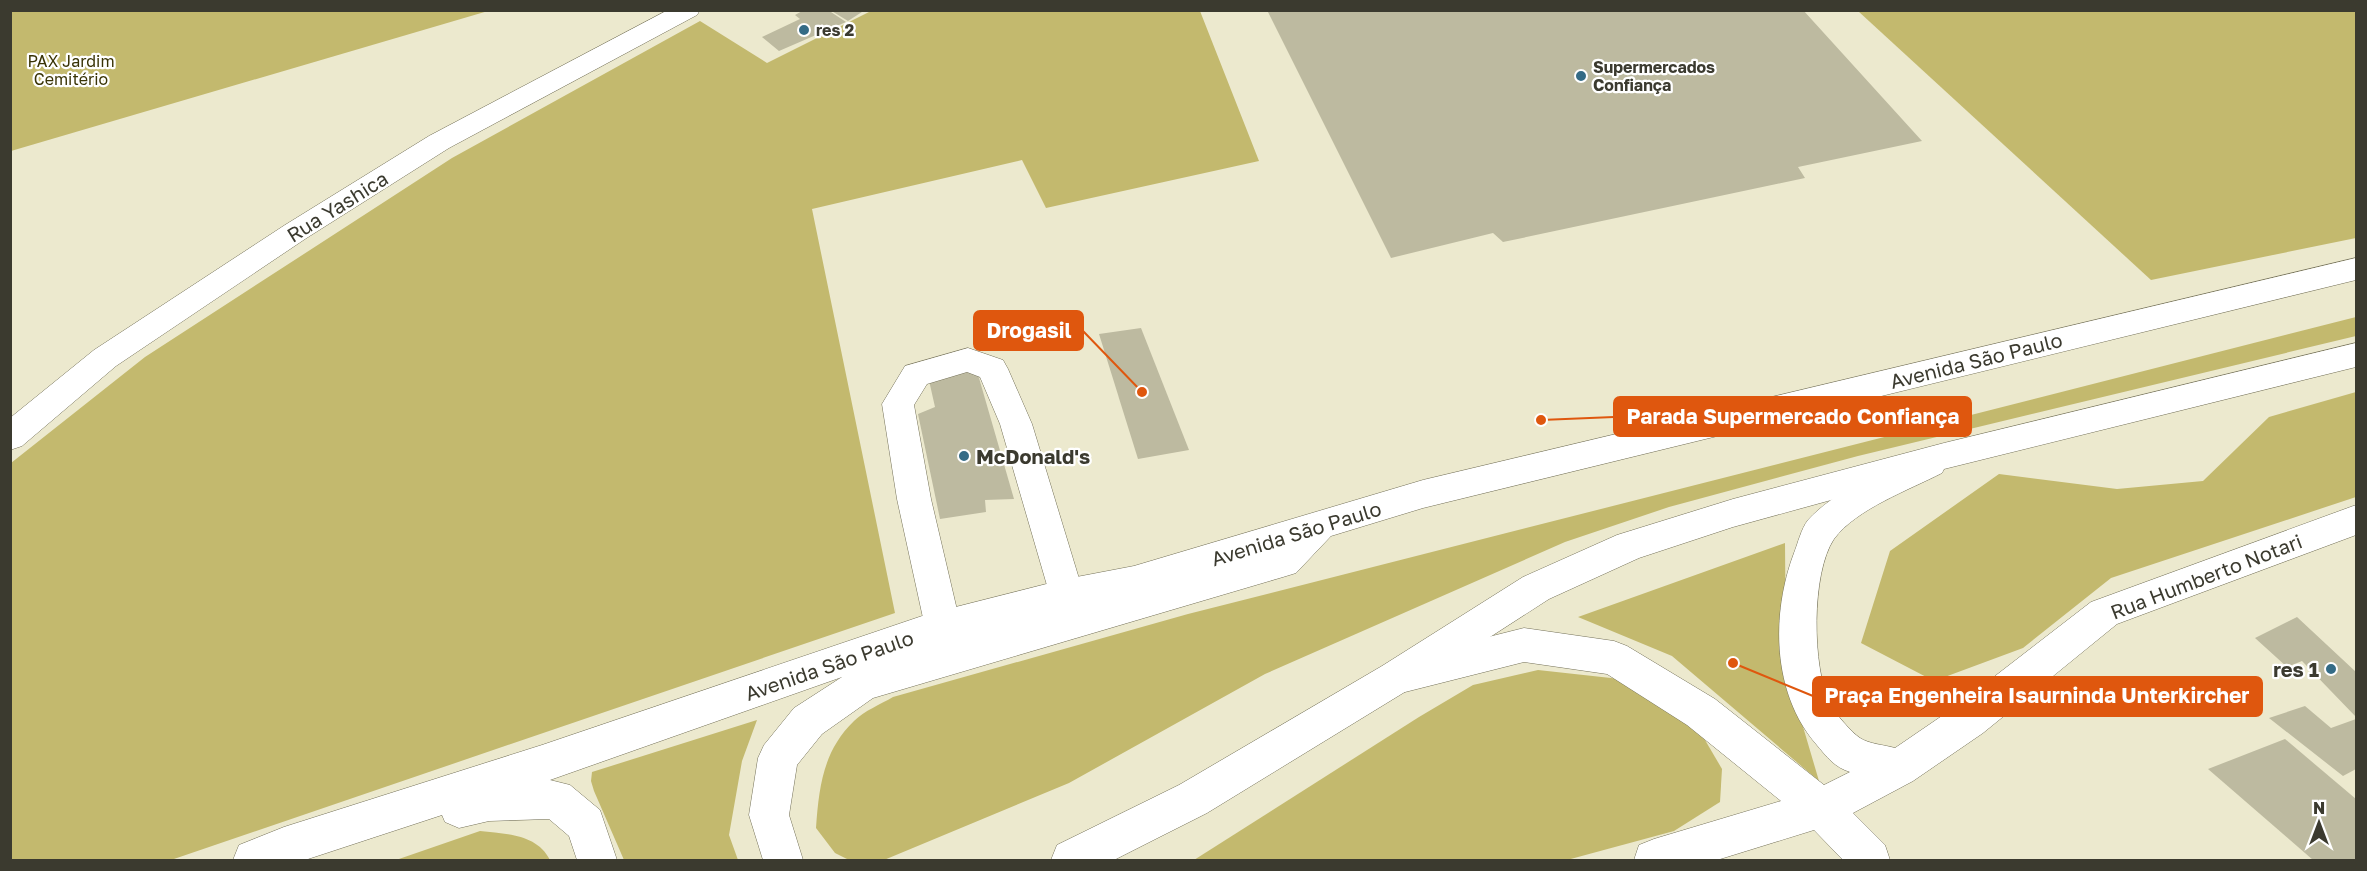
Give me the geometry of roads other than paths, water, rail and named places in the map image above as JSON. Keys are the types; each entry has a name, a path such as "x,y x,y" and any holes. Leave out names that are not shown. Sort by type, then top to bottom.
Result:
{"main road":[{"name":"Rua Yashica","path":"10,437 105,358 295,232 439,142 688,10"},
{"name":"Avenida São Paulo","path":"269,854 542,764 927,630 1066,595 1134,582 1323,524 1479,480 2356,269"},
{"path":"1072,861 1193,799 1395,678 1536,588 1629,546 1733,513 1944,456 2356,355"},
{"path":"943,627 914,499 898,404 916,375 968,360 992,369 1016,424 1066,595"},
{"path":"1899,768 1848,753 1814,714 1801,671 1797,615 1804,574 1819,532 1845,507 1944,456"},
{"name":"Rua Humberto Notari","path":"1654,861 1821,808 1899,768 1969,720 2104,613 2356,520"},
{"path":"783,861 768,815 778,758 808,721 863,684 1283,562 1323,524"},
{"path":"1395,678 1524,645 1614,658 1701,712 1821,808 1870,861"},
{"path":"269,854 489,801 556,799 586,824 597,853 597,861"}],"place":[{"name":"res 2","path":"804,30"},
{"name":"Supermercados Confiança","path":"1581,76"},
{"name":"Drogasil","path":"1142,392"},
{"name":"Parada Supermercado Confiança","path":"1541,420"},
{"name":"McDonald's","path":"964,456"},
{"name":"Praça Engenheira Isaurninda Unterkircher","path":"1733,663"},
{"name":"res 1","path":"2331,669"}],"park label":[{"name":"PAX Jardim Cemitério","path":"71,70"}]}
